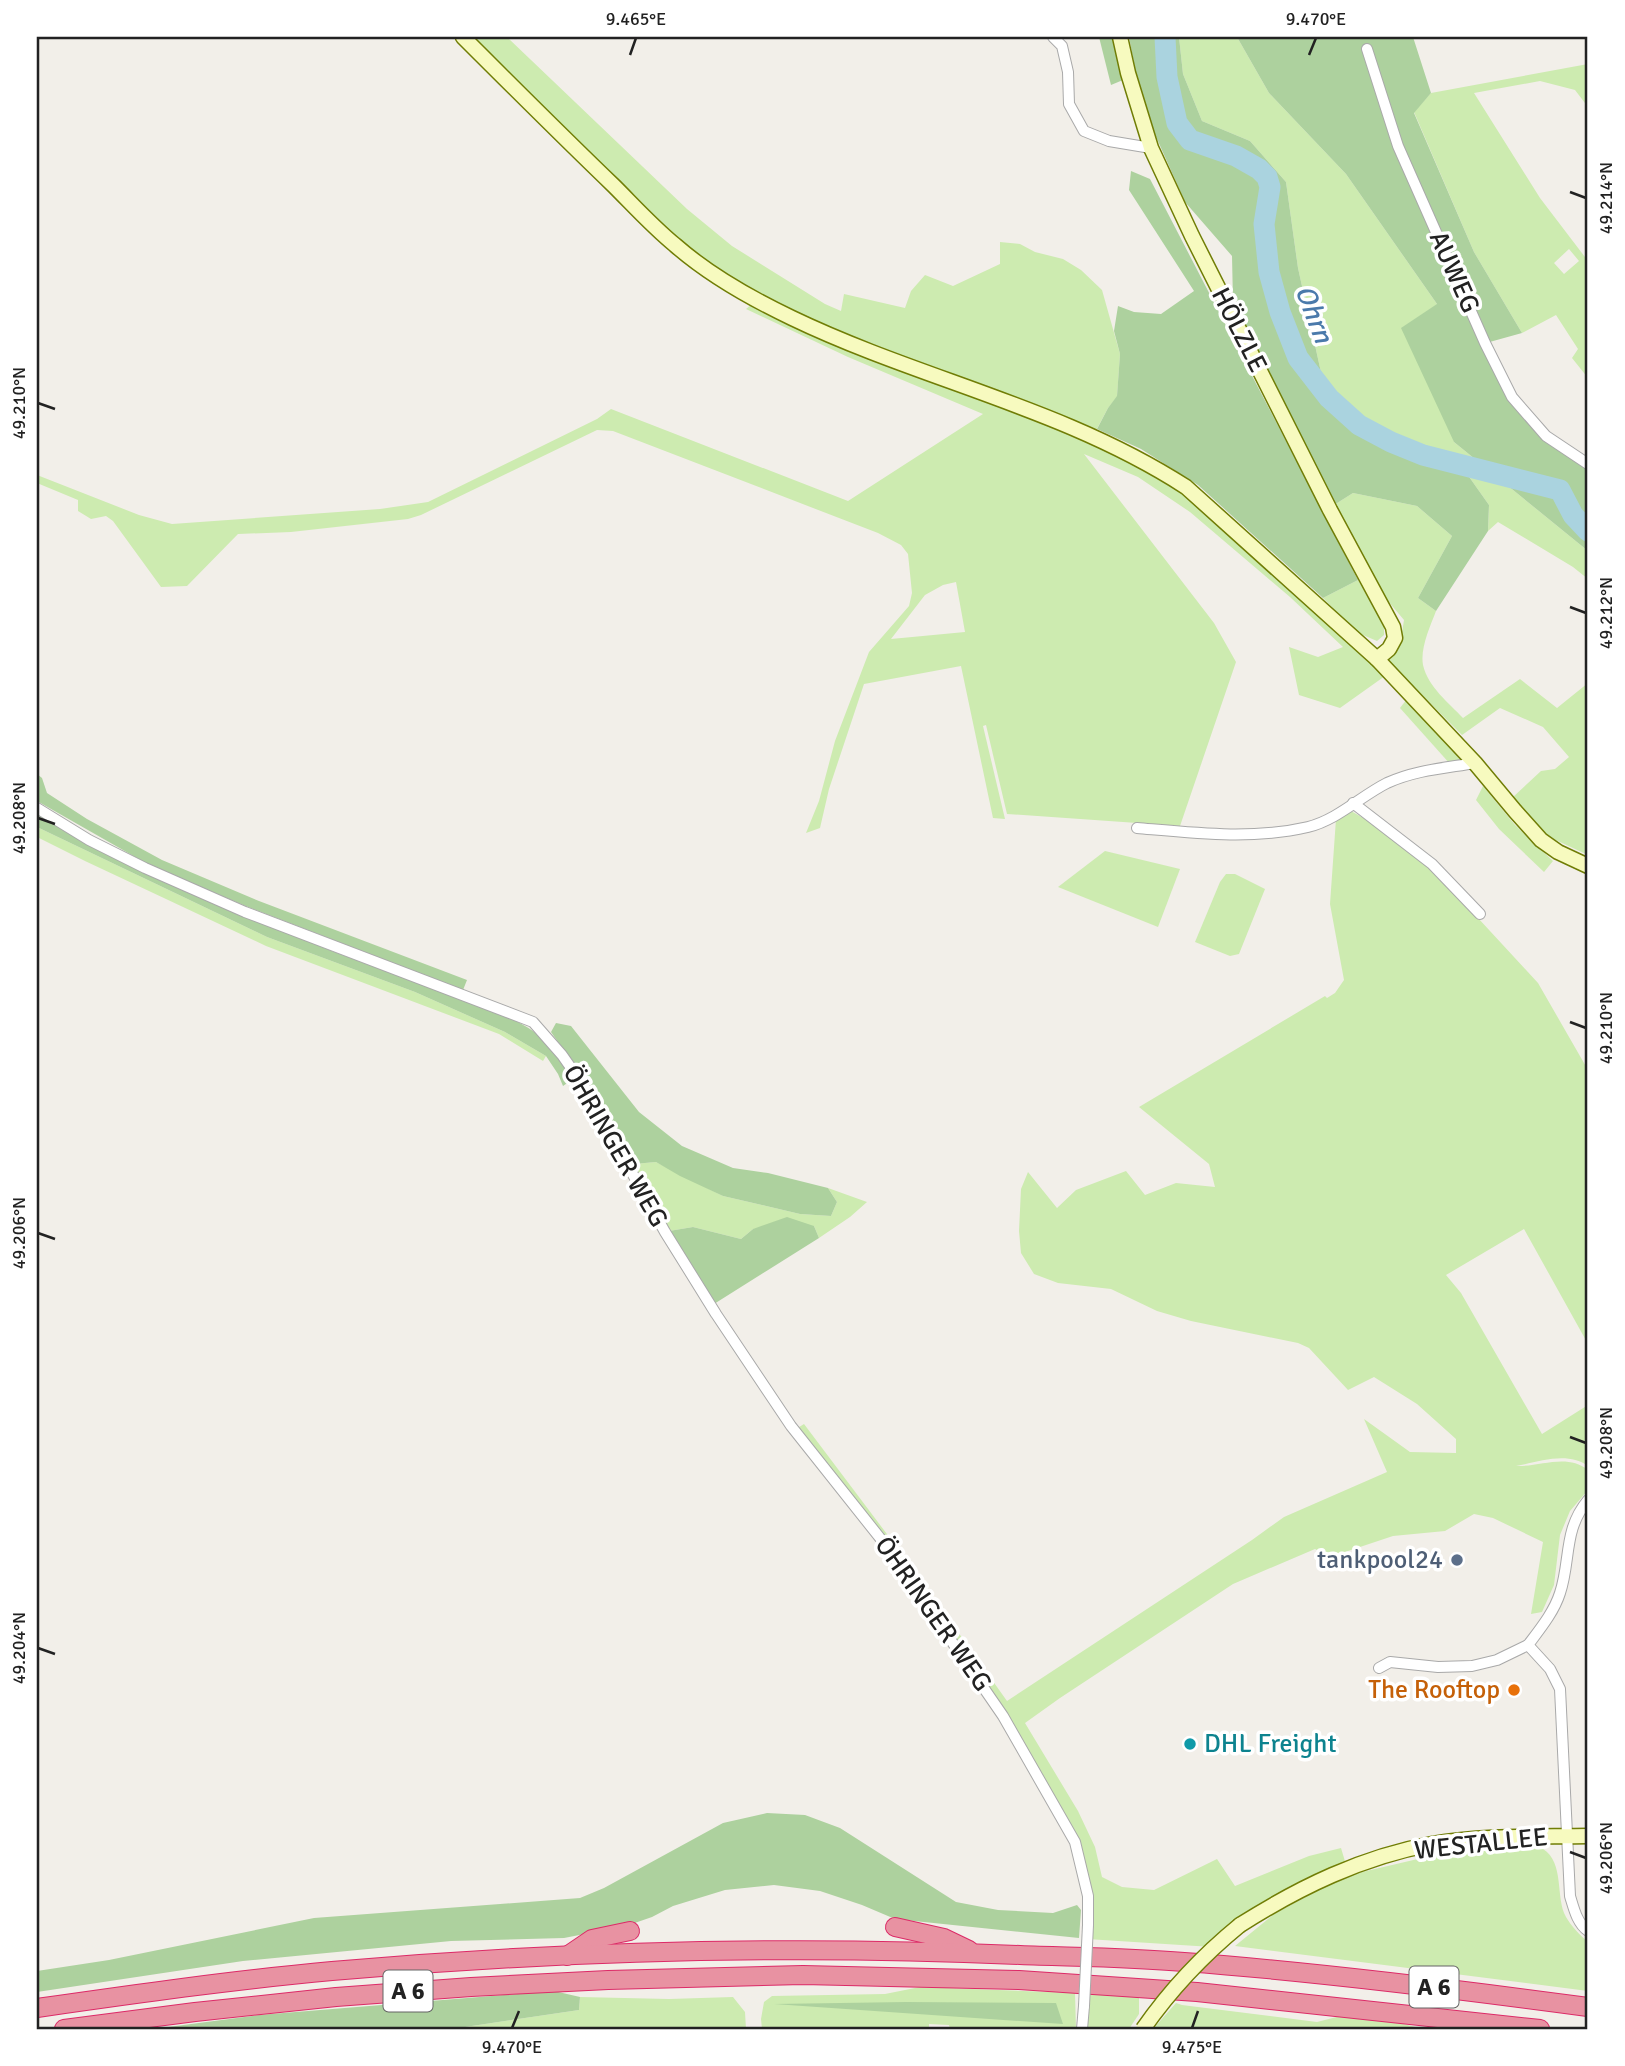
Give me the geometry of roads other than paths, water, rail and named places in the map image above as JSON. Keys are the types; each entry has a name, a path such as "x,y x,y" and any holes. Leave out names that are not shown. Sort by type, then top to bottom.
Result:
{"highway":[{"path":"895,1927 944,1938 976,1953"},
{"path":"567,1956 592,1939 631,1931"},
{"name":"A 6","path":"37,2008 207,1984 331,1971 567,1956 883,1950 1182,1961 1415,1985 1588,2007"},
{"name":"A 6","path":"64,2029 350,1996 608,1980 778,1975 1018,1980 1197,1992 1540,2029"}],"main road":[{"path":"463,37 676,246 719,277 791,318 863,349 1037,412 1093,436 1160,470 1186,487 1377,659 1475,764 1541,840 1558,852 1588,866"},
{"path":"1121,37 1128,74 1151,148"},
{"name":"HÖLZLE","path":"1151,148 1311,473 1393,627 1395,638 1377,659"},
{"name":"WESTALLEE","path":"1143,2029 1184,1975 1240,1924 1283,1898 1332,1874 1377,1857 1433,1844 1492,1838 1588,1836"}],"street":[{"path":"1053,37 1062,46 1068,72 1069,104 1084,131 1109,141 1151,148"},
{"name":"AUWEG","path":"1367,49 1398,146 1485,343 1512,397 1546,436 1588,464"},
{"path":"1138,828 1214,835 1264,834 1310,827 1334,817 1353,803 1407,774 1475,764"},
{"path":"1353,803 1432,864 1480,914"},
{"name":"ÖHRINGER WEG","path":"37,808 89,840 220,901 533,1022 562,1055 583,1085 665,1232 716,1314 791,1426 884,1543 1003,1716 1075,1842 1088,1896 1082,2029"},
{"path":"1379,1668 1390,1662 1438,1667 1472,1666 1497,1660 1528,1645 1546,1620 1559,1595 1566,1565 1568,1539 1588,1500"},
{"path":"1528,1645 1550,1669 1560,1689 1570,1896 1576,1915 1588,1931"}],"waterway":[{"name":"Ohrn","path":"1165,37 1167,77 1177,123 1190,140 1236,156 1259,169 1267,177 1270,187 1264,224 1269,272 1280,312 1298,358 1329,398 1359,425 1423,455 1560,490 1573,515 1588,531"}],"place":[{"name":"tankpool24","path":"1457,1560"},
{"name":"The Rooftop","path":"1514,1690"},
{"name":"DHL Freight","path":"1190,1744"}]}
